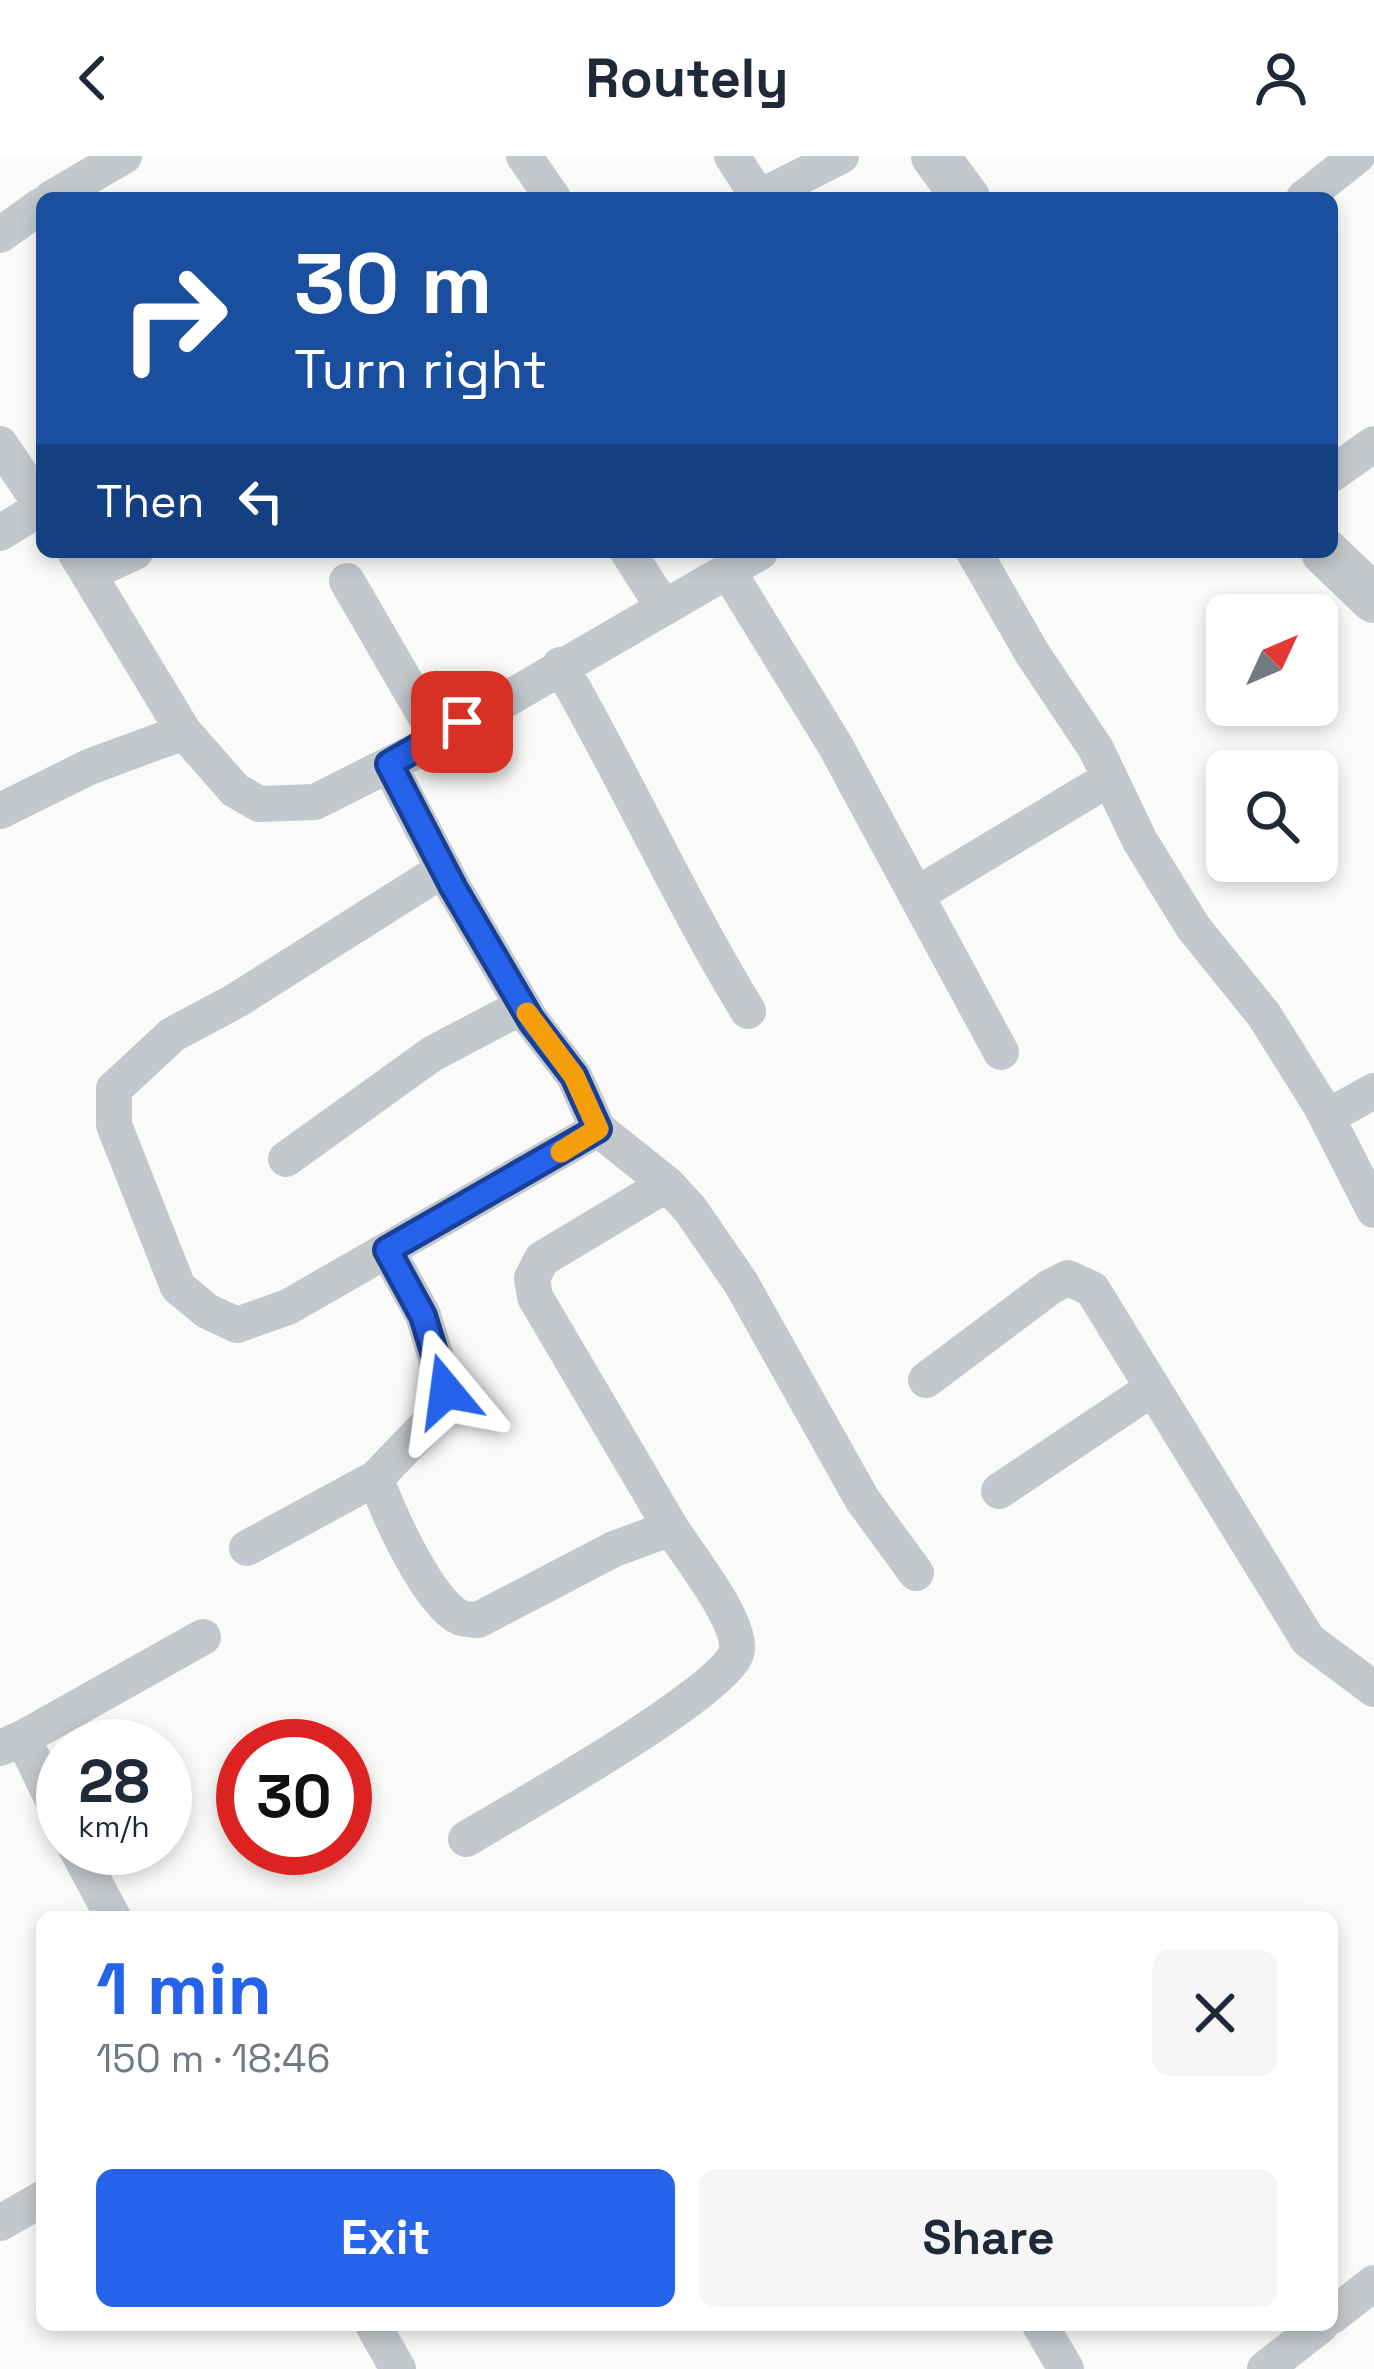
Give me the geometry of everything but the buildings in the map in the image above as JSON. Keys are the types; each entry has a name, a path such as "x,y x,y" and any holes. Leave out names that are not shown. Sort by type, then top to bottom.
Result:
{"street":[{"path":"66,192 124,156"},
{"path":"524,156 549,192"},
{"path":"731,156 755,192"},
{"path":"771,192 841,156"},
{"path":"935,156 962,192"},
{"path":"1312,192 1358,156"},
{"path":"0,235 36,211"},
{"path":"0,444 36,498"},
{"path":"1338,470 1374,444"},
{"path":"0,533 36,511"},
{"path":"632,558 664,608"},
{"path":"82,563 184,732 235,790 259,804 315,802 438,738 750,558"},
{"path":"978,558 1110,778 1140,841 1193,927 1264,1015 1327,1117 1374,1210"},
{"path":"1331,558 1374,598"},
{"path":"728,571 836,745 1001,1052"},
{"path":"347,581 438,738"},
{"path":"560,665 674,872 704,939 748,1011"},
{"path":"0,811 89,767 184,732"},
{"path":"389,764 524,1006 574,1076 598,1129 691,1209 741,1283 862,1499 916,1573"},
{"path":"916,895 1110,778"},
{"path":"444,869 237,1000 172,1035 114,1090 114,1125 178,1287 206,1311 237,1325 288,1307 598,1129"},
{"path":"286,1159 432,1054 524,1006"},
{"path":"1327,1117 1374,1091"},
{"path":"466,1839 662,1718 730,1670 738,1647 724,1610 670,1528 535,1297 532,1278 542,1259 667,1184"},
{"path":"248,1548 376,1478 429,1423 446,1391 423,1316 387,1250"},
{"path":"926,1380 1068,1278 1092,1289 1308,1640 1374,1689"},
{"path":"999,1491 1153,1388"},
{"path":"376,1478 391,1523 458,1617 478,1619 516,1604 614,1549 670,1528"},
{"path":"36,1779 12,1743 203,1637"},
{"path":"90,1875 109,1911"},
{"path":"0,2223 36,2202"},
{"path":"1338,2311 1374,2283"},
{"path":"377,2331 398,2369"},
{"path":"1044,2331 1066,2369"},
{"path":"1265,2369 1313,2331"}],"slow traffic":[{"path":"527,1013 574,1076 598,1129 561,1152"}],"route":[{"path":"446,1391 423,1316 387,1250 598,1129 574,1076 531,1020 453,887 389,764 462,722"}]}
